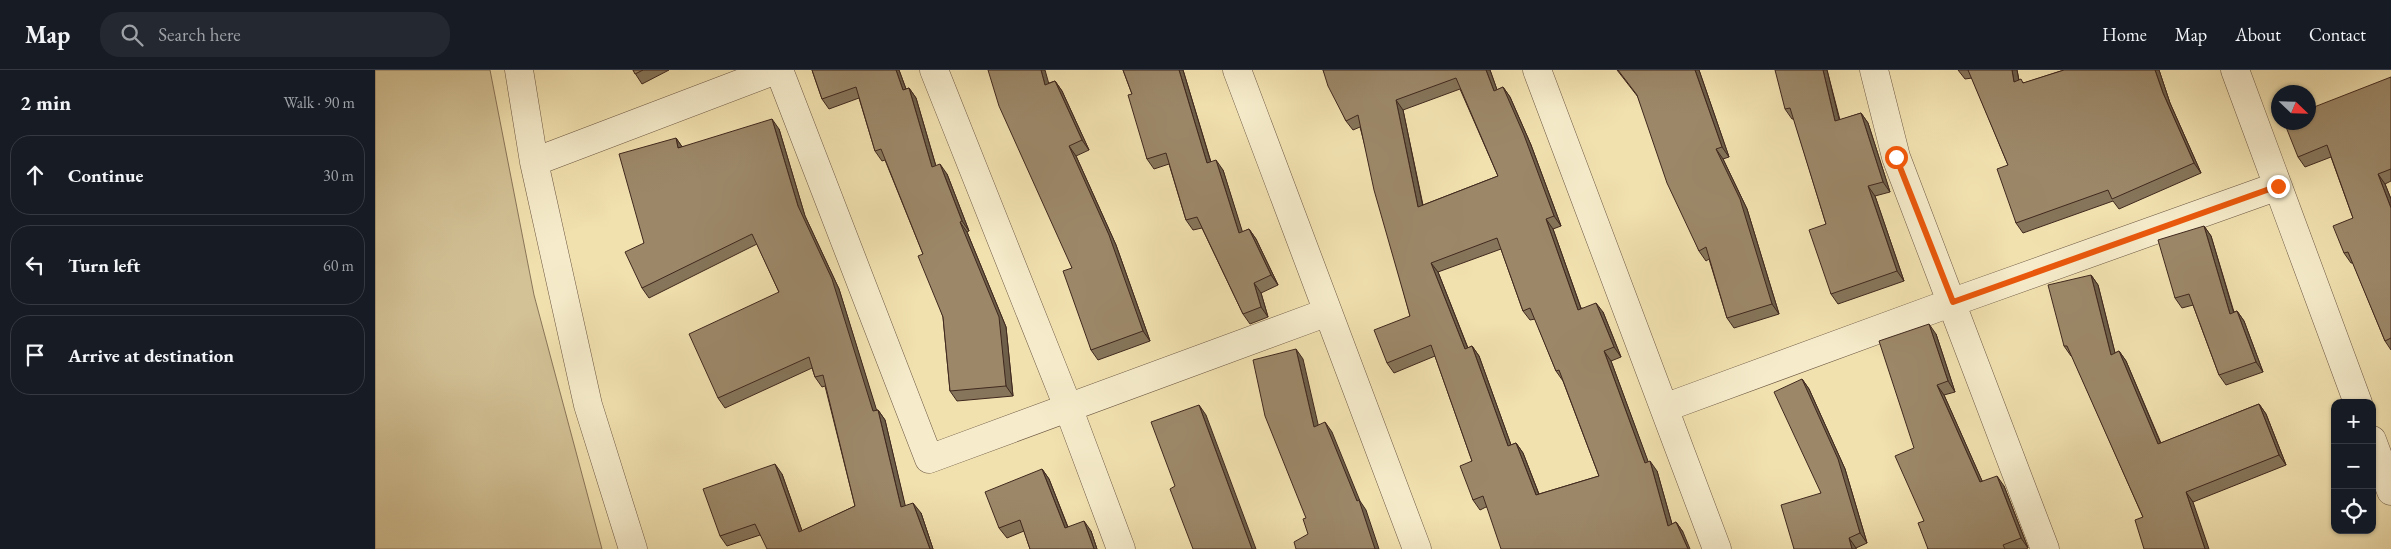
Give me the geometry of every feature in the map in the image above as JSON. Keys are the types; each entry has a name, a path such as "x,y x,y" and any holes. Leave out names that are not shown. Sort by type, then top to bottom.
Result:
{"street":[{"path":"519,70 534,162 588,405 633,549"},
{"path":"534,162 777,70 929,459 1328,312"},
{"path":"934,70 1068,407 1121,549"},
{"path":"1237,70 1417,549"},
{"path":"1537,70 1717,549"},
{"path":"1874,70 1896,157 1953,302 2045,549"},
{"path":"2235,70 2357,399"},
{"path":"1664,408 2278,186"},
{"path":"2373,444 2391,491"}],"shaded area":[{"path":"375,70 490,70 534,295 602,549 375,549"}],"building":[{"path":"633,70 643,70 635,74"},
{"path":"812,70 896,70 903,90 909,88 932,167 940,164 962,221 960,222 999,317 1006,386 950,391 943,317 918,256 923,254 881,149 875,151 856,87 822,99"},
{"path":"988,70 1041,70 1045,85 1055,81 1082,140 1069,146 1109,235 1143,331 1091,350 1063,271 1072,268 999,106"},
{"path":"1123,70 1179,70 1207,163 1216,160 1239,233 1249,229 1271,275 1254,283 1261,307 1243,314 1197,217 1186,220 1166,153 1147,159 1128,95 1132,94"},
{"path":"1323,70 1486,70 1494,91 1503,87 1524,135 1554,216 1546,219 1578,310 1596,303 1614,347 1604,351 1645,463 1650,461 1668,526 1676,522 1688,549 1501,549 1483,496 1473,500 1460,466 1472,461 1431,345 1387,363 1374,330 1410,316 1374,190 1358,115 1346,121 1328,86","holes":["1456,78 1498,176 1418,207 1396,100","1497,238 1523,311 1530,308 1556,371 1559,370 1599,476 1536,495 1516,443 1508,446 1472,346 1465,349 1431,263"]},
{"path":"1618,70 1695,70 1722,147 1716,149 1740,199 1772,304 1727,318 1706,247 1699,251 1667,183 1637,95"},
{"path":"1775,70 1823,70 1835,121 1861,113 1883,182 1868,186 1897,271 1831,294 1809,230 1826,224 1790,108 1785,109"},
{"path":"1968,70 2012,70 2014,82 2021,79 2023,83 2064,70 2155,70 2163,93 2194,163 2112,199 2108,190 2016,223 1997,169 2008,165"},
{"path":"2391,77 2391,169 2378,174 2391,208 2391,338 2385,341 2348,252 2344,253 2333,226 2353,218 2327,145 2298,157 2287,130 2316,130 2316,106"},
{"path":"772,119 798,206 832,279 873,411 878,410 901,507 913,503 930,549 767,549 755,524 720,536 703,489 775,464 799,532 855,506 823,375 815,377 809,357 718,398 689,334 779,292 752,234 642,288 625,252 644,243 619,154 676,138 678,148"},
{"path":"2204,226 2230,314 2237,311 2256,362 2219,375 2189,294 2175,298 2158,240"},
{"path":"2091,275 2111,355 2119,351 2158,444 2259,404 2279,455 2186,492 2205,549 2144,549 2135,520 2143,517 2067,346 2064,346 2048,285"},
{"path":"1929,324 1948,381 1937,385 1980,482 1997,476 2021,538 2003,545 2005,549 1928,549 1918,523 1924,521 1895,456 1914,448 1879,341"},
{"path":"1296,349 1314,427 1325,422 1357,501 1359,500 1375,549 1296,549 1294,542 1308,534 1303,519 1306,518 1265,416 1253,360"},
{"path":"1802,379 1838,459 1860,533 1849,538 1852,549 1794,549 1781,505 1821,493 1774,392"},
{"path":"1199,405 1252,549 1193,549 1170,489 1175,486 1151,422"},
{"path":"1042,469 1065,528 1084,521 1094,549 1030,549 1020,520 999,528 985,492"}],"route":[{"path":"1896,157 1953,302 2278,186"}]}
